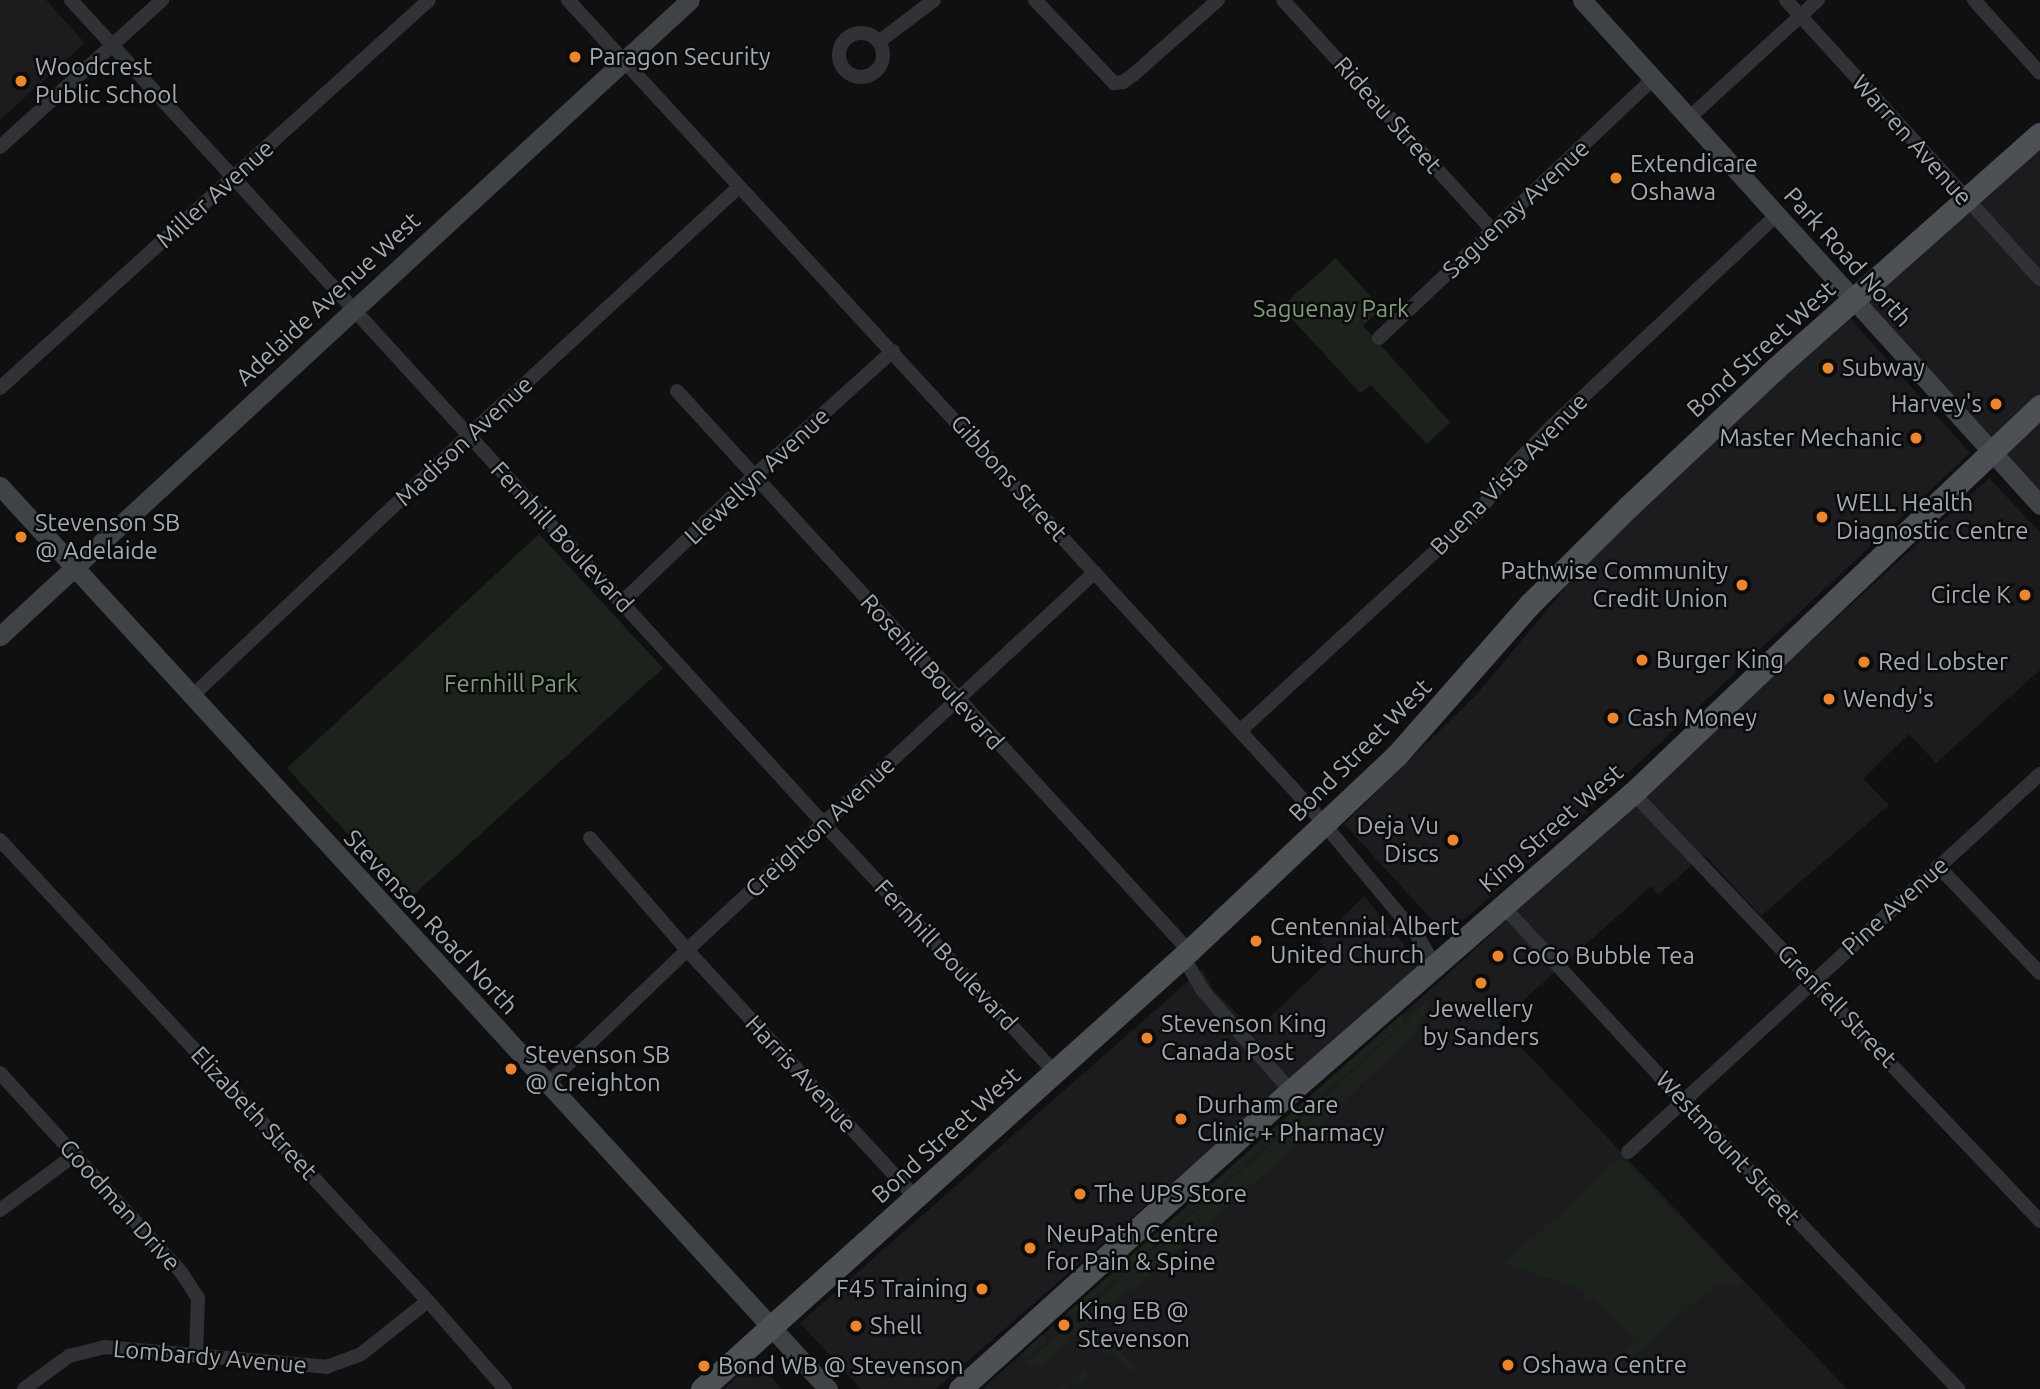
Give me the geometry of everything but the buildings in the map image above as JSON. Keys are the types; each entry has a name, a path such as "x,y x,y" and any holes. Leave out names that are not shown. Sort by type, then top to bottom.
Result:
{"main road":[{"name":"Adelaide Avenue West","path":"0,636 690,0"},
{"name":"Park Road North","path":"1582,0 2040,505"},
{"name":"Bond Street West","path":"702,1389 1186,954 1434,717 1556,579 1776,368 2040,134"},
{"name":"King Street West","path":"960,1389 1291,1091 1633,793 2040,406"},
{"name":"Stevenson Road North","path":"0,485 828,1389"}],"street":[{"name":"Fernhill Boulevard","path":"71,0 1055,1073"},
{"path":"0,147 162,0"},
{"name":"Miller Avenue","path":"0,388 429,0"},
{"name":"Gibbons Street","path":"568,0 1241,730 1324,823 1418,937 1436,967"},
{"path":"880,41 934,0"},
{"path":"1035,0 1107,79 1114,83 1123,82 1218,0"},
{"name":"Rideau Street","path":"1283,0 1493,231"},
{"name":"Warren Avenue","path":"1786,0 2040,279"},
{"path":"1689,118 1818,0"},
{"path":"1974,0 2040,72"},
{"name":"Saguenay Avenue","path":"1378,338 1653,79"},
{"name":"Madison Avenue","path":"191,696 739,187"},
{"name":"Buena Vista Avenue","path":"1241,730 1478,512 1516,463 1552,426 1776,216"},
{"name":"Llewellyn Avenue","path":"622,602 754,476 893,351"},
{"name":"Rosehill Boulevard","path":"677,391 1186,954 1203,991 1291,1091"},
{"name":"Creighton Avenue","path":"547,1084 687,950 1096,572"},
{"name":"Pine Avenue","path":"1628,1152 2040,774"},
{"name":"Grenfell Street","path":"1633,793 2040,1221"},
{"name":"Harris Avenue","path":"590,838 687,950 916,1198"},
{"name":"Elizabeth Street","path":"0,841 428,1301 505,1389"},
{"path":"1938,866 2040,973"},
{"name":"Westmount Street","path":"1502,905 1682,1100 1958,1389"},
{"name":"Goodman Drive","path":"0,1073 181,1272 198,1298 196,1356"},
{"path":"0,1210 76,1154"},
{"name":"Lombardy Avenue","path":"24,1389 69,1356 104,1347 326,1367 361,1354 428,1301"}],"shaded area":[{"name":"Woodcrest Public School","path":"0,0 46,0 85,43 0,120"},
{"path":"2040,143 2040,496 1861,299"},
{"path":"1849,317 1970,453 1569,828 1446,935 1344,824 1478,693 1590,558"},
{"path":"1989,478 2040,532 2040,670 1936,763 1909,734 1863,779 1889,805 1761,916 1704,854 1658,895 1651,886 1498,1023 1847,1389 982,1389 1450,972"},
{"path":"1364,896 1421,965 936,1389 861,1389 800,1323 1202,969 1213,990 1255,1031 1333,957 1319,941"},
{"path":"755,1359 782,1389 724,1389"}],"green space":[{"name":"Saguenay Park","path":"1336,258 1381,308 1363,326 1450,422 1427,444 1371,385 1360,393 1281,307"},
{"name":"Fernhill Park","path":"539,534 663,668 408,900 287,768"},
{"path":"1428,1000 1424,1019 1414,1033 1317,1127 1131,1291 1128,1289 1073,1337 1065,1328 1392,1036"},
{"path":"1401,1015 1405,1020 1389,1036 1073,1318 1068,1312"},
{"path":"1621,1158 1743,1282 1738,1286 1723,1283 1709,1289 1632,1358 1625,1352 1635,1341 1593,1298 1586,1304 1583,1301 1586,1292 1505,1263"},
{"path":"1062,1331 1070,1340 1038,1368 1026,1363"},
{"path":"1043,1334 1047,1341 1023,1362 1024,1351"},
{"path":"1108,1345 1115,1346 1138,1372 1131,1370 1112,1350 1104,1357 1103,1350"},
{"path":"1085,1370 1089,1378 1079,1388 1072,1381 1064,1389 1058,1389"}],"place":[{"name":"Paragon Security","path":"575,57"},
{"name":"Woodcrest Public School","path":"21,81"},
{"name":"Extendicare Oshawa","path":"1616,178"},
{"name":"Subway","path":"1828,368"},
{"name":"Harvey's","path":"1996,404"},
{"name":"Master Mechanic","path":"1916,438"},
{"name":"WELL Health Diagnostic Centre","path":"1822,517"},
{"name":"Stevenson SB @ Adelaide","path":"21,537"},
{"name":"Pathwise Community Credit Union","path":"1742,585"},
{"name":"Circle K","path":"2025,595"},
{"name":"Burger King","path":"1642,660"},
{"name":"Red Lobster","path":"1864,662"},
{"name":"Wendy's","path":"1829,699"},
{"name":"Cash Money","path":"1613,718"},
{"name":"Deja Vu Discs","path":"1453,840"},
{"name":"Centennial Albert United Church","path":"1256,941"},
{"name":"CoCo Bubble Tea","path":"1498,956"},
{"name":"Jewellery by Sanders","path":"1481,983"},
{"name":"Stevenson King Canada Post","path":"1147,1038"},
{"name":"Stevenson SB @ Creighton","path":"511,1069"},
{"name":"Durham Care Clinic + Pharmacy","path":"1181,1119"},
{"name":"The UPS Store","path":"1080,1194"},
{"name":"NeuPath Centre for Pain & Spine","path":"1030,1248"},
{"name":"F45 Training","path":"982,1289"},
{"name":"King EB @ Stevenson","path":"1064,1325"},
{"name":"Shell","path":"856,1326"},
{"name":"Oshawa Centre","path":"1508,1365"},
{"name":"Bond WB @ Stevenson","path":"704,1366"}]}
